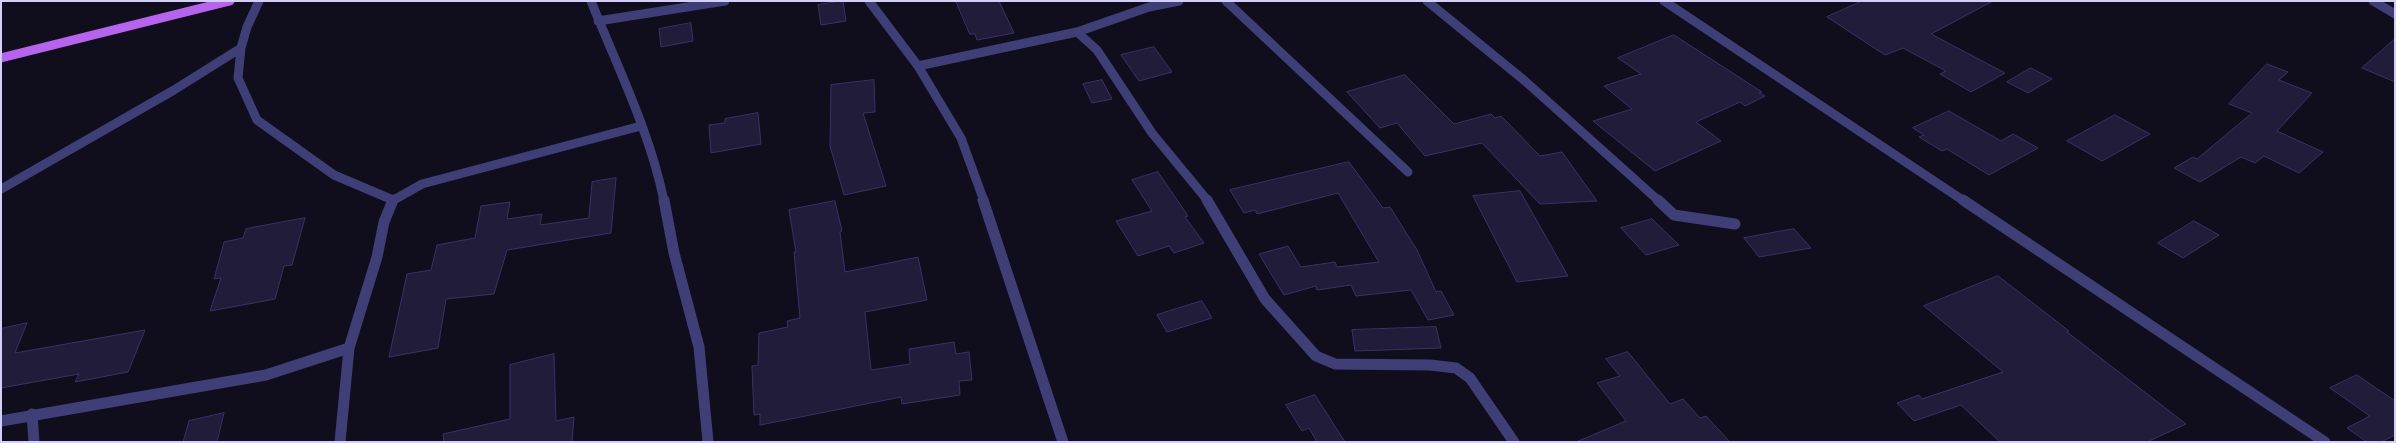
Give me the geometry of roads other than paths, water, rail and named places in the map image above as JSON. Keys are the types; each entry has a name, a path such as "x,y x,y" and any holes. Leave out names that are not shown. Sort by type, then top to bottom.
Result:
{"main road":[{"path":"1,58 230,1"}],"street":[{"path":"259,1 247,27 241,48 238,78 257,120 334,175 393,200"},
{"path":"591,1 641,126 659,177 674,253 699,348 708,442"},
{"path":"598,21 725,1"},
{"path":"869,1 918,66 961,138 1006,265 1063,442"},
{"path":"918,66 1077,32 1149,7 1179,1"},
{"path":"1226,1 1408,172"},
{"path":"1426,1 1525,81 1674,215 1735,224"},
{"path":"1664,1 2326,442"},
{"path":"2373,1 2395,14"},
{"path":"1077,32 1097,50 1152,133 1205,197 1265,299 1316,356 1335,364 1430,365 1456,368 1470,378 1514,442"},
{"path":"1,190 174,90 241,48"},
{"path":"340,442 349,348 377,257 384,222 393,200 422,184 641,126"},
{"path":"1,421 32,414 266,375 349,348"},
{"path":"32,414 34,442"}]}
